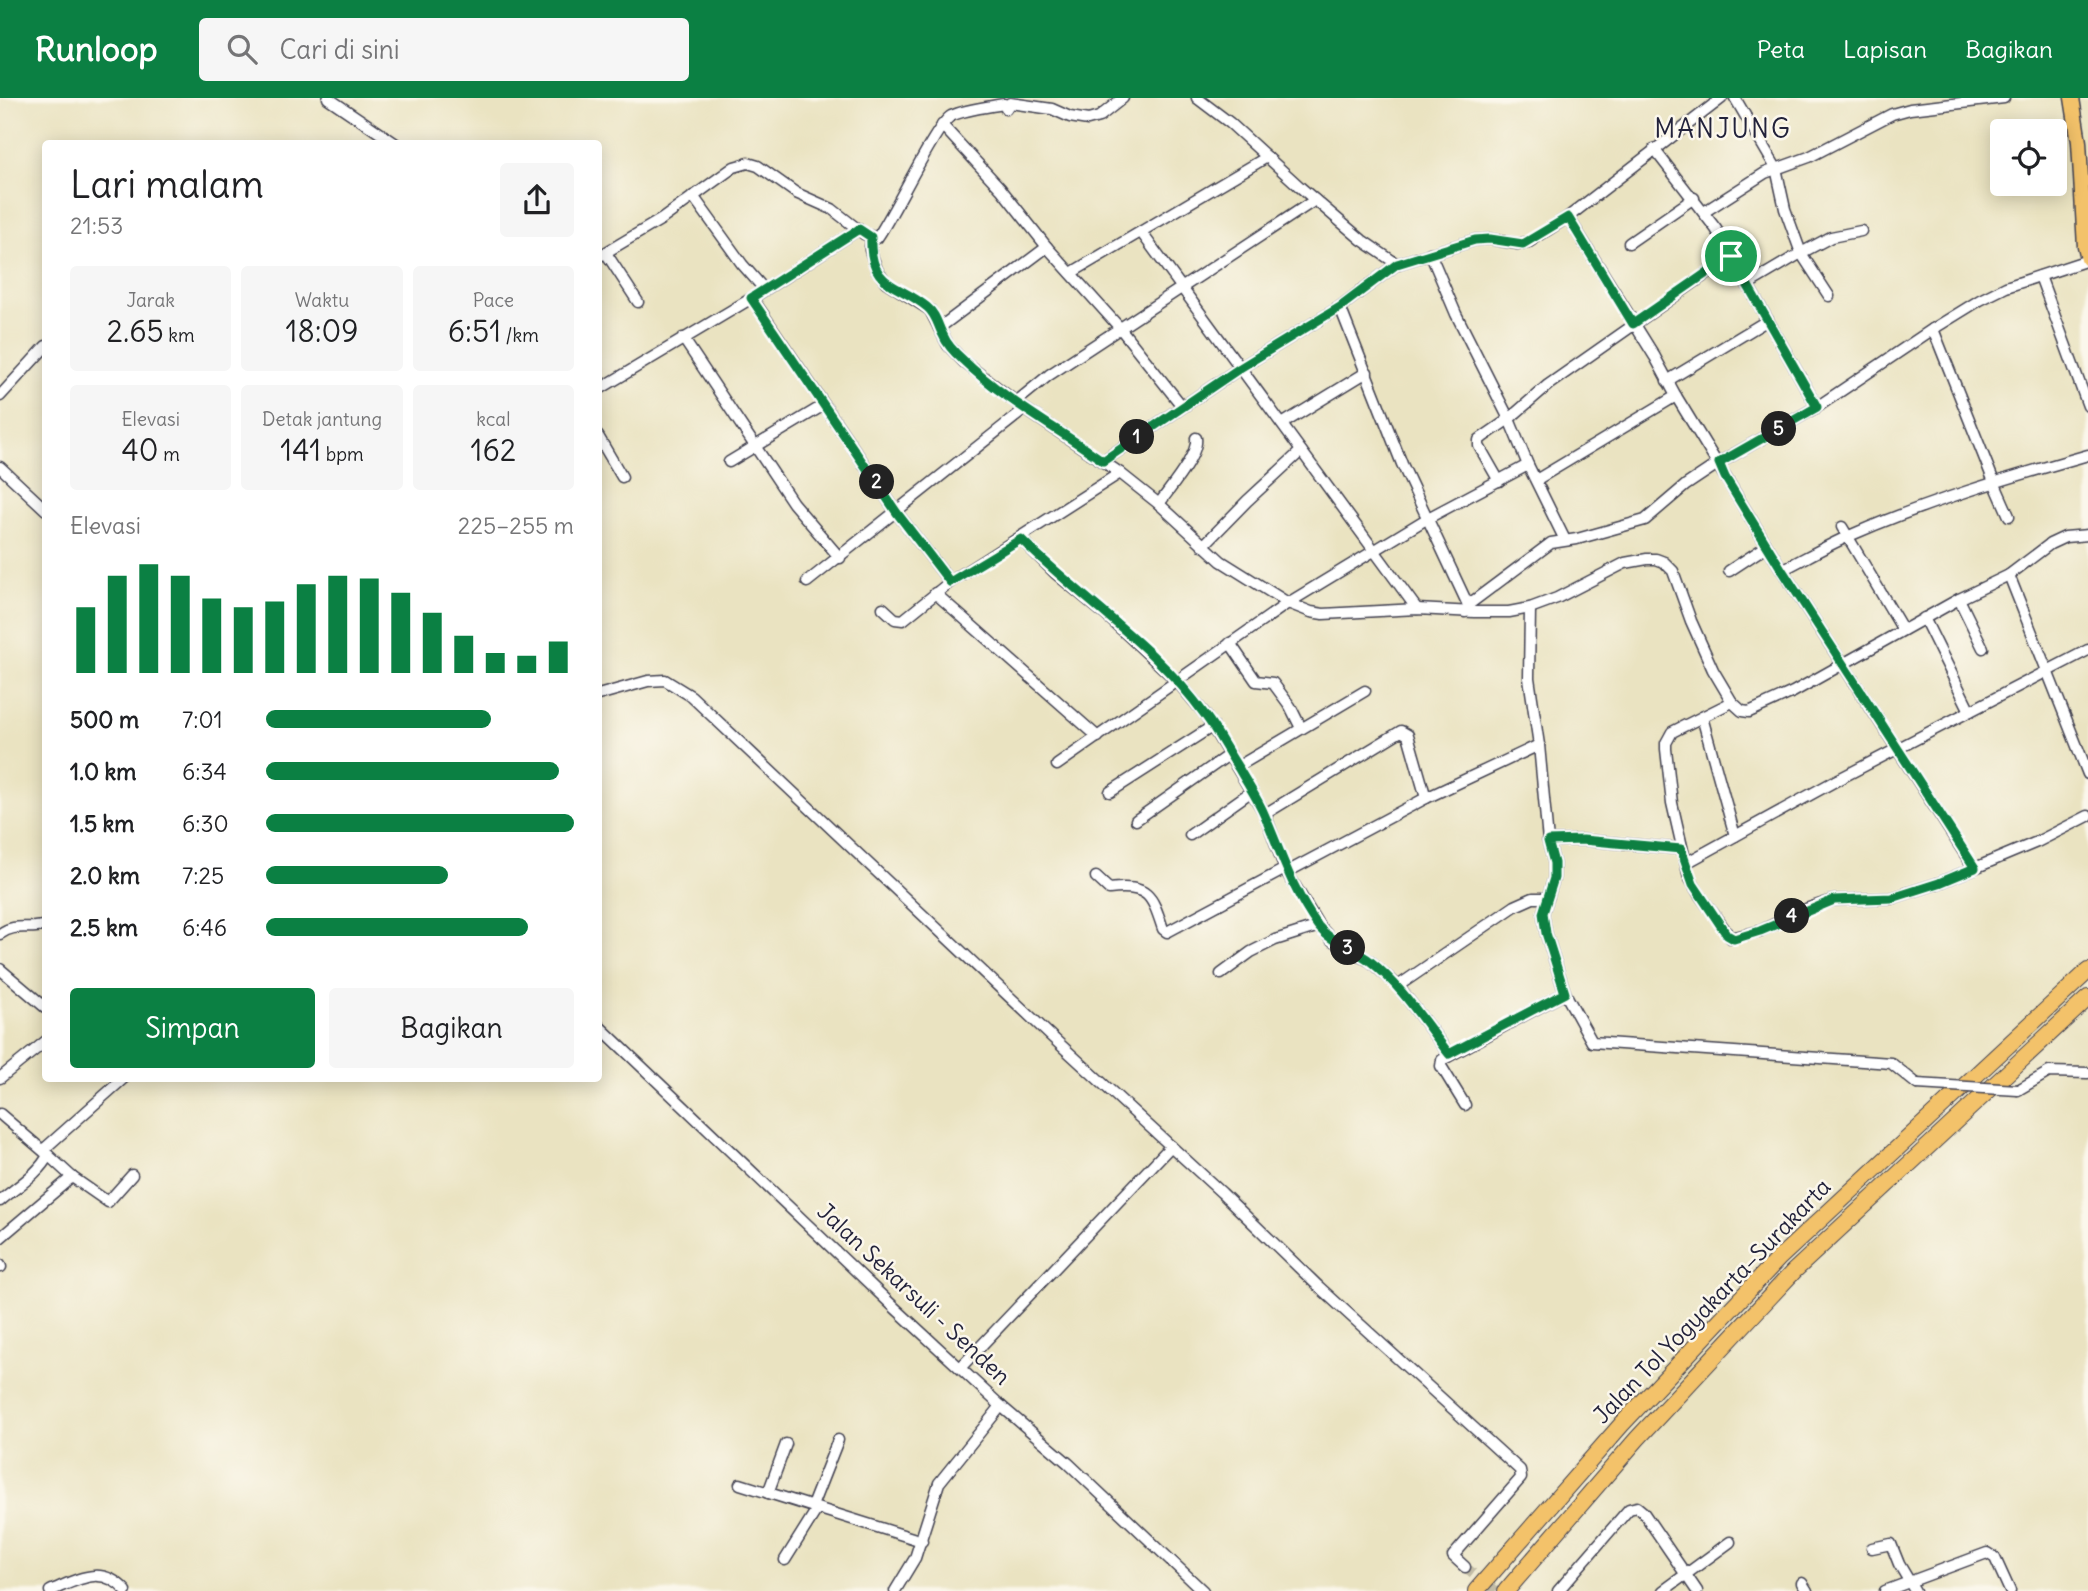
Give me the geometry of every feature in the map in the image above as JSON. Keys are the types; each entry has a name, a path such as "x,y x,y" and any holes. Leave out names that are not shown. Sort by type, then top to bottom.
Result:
{"highway":[{"name":"Jalan Tol Yogyakarta–Surakarta","path":"1478,1588 1622,1424 1778,1259 2088,971"},
{"name":"Jalan Tol Yogyakarta–Surakarta","path":"1506,1591 1637,1438 1794,1271 2088,998"}],"main road":[{"path":"2072,98 2085,196 2088,259"}],"street":[{"path":"328,98 390,140"},
{"path":"638,302 602,255 662,219 734,167 748,163 764,170 796,193 832,209 871,237 877,238 945,120 957,114 1004,104 1006,109 1010,103 1052,109 1070,117 1088,120 1099,117 1123,98"},
{"path":"1197,98 1230,123 1315,200 1373,248 1397,264"},
{"path":"1103,461 1240,368 1340,307 1397,264 1482,239 1523,244 1568,217 1722,98"},
{"path":"1735,98 1776,168 1801,253 1829,296"},
{"path":"1704,212 1776,168 1809,157 1892,114 1910,109 2004,98"},
{"path":"942,124 1120,328 1182,406"},
{"path":"1654,149 1704,212 1817,407"},
{"path":"1071,273 1268,157"},
{"path":"693,196 742,264 764,289"},
{"path":"1629,243 1694,198"},
{"path":"807,582 897,513 1021,405 1049,375 1315,200"},
{"path":"1568,217 1656,357 1667,381 1782,570 1975,868"},
{"path":"602,388 859,229"},
{"path":"1747,285 1831,237 1861,231"},
{"path":"1140,232 1418,609"},
{"path":"871,237 870,250 877,270 886,282 926,306 948,345 964,362 1120,473 1159,504 1221,561 1288,603 1311,612 1323,614 1467,608 1495,612 1530,608 1569,593 1625,563 1647,559 1664,562 1677,579 1705,656 1732,702 1742,711 1749,712 1793,692 1959,599 2010,575 2050,544 2065,537 2088,535"},
{"path":"939,328 1047,247"},
{"path":"1430,253 1456,314 1509,419 1565,540"},
{"path":"1499,481 1478,443 1483,437 1509,419 1548,385 1731,256"},
{"path":"1467,608 1554,541 1577,539 1645,520 1686,485 1719,463 1817,407 1933,329 1993,293 2088,259"},
{"path":"2040,276 2088,406"},
{"path":"751,298 897,513 950,582"},
{"path":"1340,307 1402,464 1467,608"},
{"path":"1667,381 1768,320"},
{"path":"1933,329 2009,516"},
{"path":"683,338 793,503 840,558"},
{"path":"0,396 42,350"},
{"path":"1282,424 1367,372"},
{"path":"1536,480 1676,396"},
{"path":"729,461 824,405"},
{"path":"1159,504 1192,456 1197,444 1196,438"},
{"path":"602,443 622,477"},
{"path":"1203,546 1247,500 1301,451"},
{"path":"1782,570 1845,532 1994,482 2088,455"},
{"path":"1057,765 1288,603 1428,518 1528,465"},
{"path":"0,467 42,506"},
{"path":"883,608 893,618 901,621 950,582 1021,539 1120,473"},
{"path":"1845,532 1903,630"},
{"path":"1021,539 1055,573 1107,616 1177,681 1213,726 1252,791 1265,814 1286,871 1319,926 1332,940 1370,961 1398,986 1449,1054"},
{"path":"1729,571 1767,546"},
{"path":"2010,575 2049,672 2083,746 2088,774"},
{"path":"935,593 1098,737"},
{"path":"1959,599 1983,648"},
{"path":"1530,608 1529,678 1539,745 1548,841 1554,863 1554,878 1543,913 1546,933 1565,993 1592,1042 1891,1063 1917,1084 2018,1090 2050,1072 2088,1073"},
{"path":"1924,618 1970,712"},
{"path":"1230,643 1256,681 1273,683 1290,706 1301,728"},
{"path":"1686,863 2088,650"},
{"path":"602,694 648,681 665,680 691,696 1318,1286 1520,1470 1521,1478 1453,1556 1465,1567"},
{"path":"1237,767 1365,691"},
{"path":"1732,702 1672,732 1666,743 1672,803 1689,877 1727,935 1734,939 1834,900 1892,898 1939,883 2037,842 2088,816"},
{"path":"1702,717 1735,836"},
{"path":"1110,792 1213,726"},
{"path":"1265,814 1401,731 1408,735 1426,798"},
{"path":"1096,877 1109,889 1130,887 1150,897 1156,906 1163,929 1167,932 1426,798 1539,745"},
{"path":"1136,820 1230,754"},
{"path":"1190,835 1252,791"},
{"path":"1548,841 1583,840 1681,849"},
{"path":"1398,986 1521,903 1533,898 1548,898"},
{"path":"0,934 17,926 31,929 42,926"},
{"path":"1221,974 1268,943 1319,926"},
{"path":"0,969 42,1005"},
{"path":"1465,1105 1441,1066 1442,1060 1565,993"},
{"name":"Jalan Sekarsuli - Senden","path":"602,1029 896,1309 1001,1406 1068,1463 1203,1591"},
{"path":"0,1078 42,1044"},
{"path":"46,1153 120,1082"},
{"path":"0,1114 72,1177 108,1202 132,1175"},
{"path":"961,1367 1171,1146"},
{"path":"0,1201 48,1159 46,1153"},
{"path":"0,1238 72,1177"},
{"path":"895,1591 915,1558 936,1490 945,1473 1001,1406"},
{"path":"785,1560 814,1508 838,1440"},
{"path":"768,1493 786,1444"},
{"path":"740,1484 922,1541"},
{"path":"1558,1591 1629,1509 1637,1507 1697,1591"},
{"path":"1663,1591 1730,1542"},
{"path":"1872,1548 1892,1544 1912,1586"},
{"path":"1885,1591 1912,1586 1987,1553 1995,1558 2010,1591"},
{"path":"50,1591 87,1576 97,1575 114,1579 126,1591"}],"tunnel":[{"path":"1465,1567 1496,1591"}],"district":[{"name":"MANJUNG","path":"1723,129"}],"route":[{"path":"1568,217 1633,324 1731,256 1817,407 1719,463 1782,570 1975,868 1892,898 1834,900 1734,939 1727,935 1693,884 1681,849 1583,840 1548,841 1554,863 1554,878 1543,913 1546,933 1565,993 1449,1054 1398,986 1370,961 1332,940 1319,926 1285,869 1265,814 1252,791 1213,726 1177,681 1107,616 1055,573 1021,539 950,582 897,513 751,298 859,229 871,237 870,250 873,260 886,282 930,310 948,345 964,362 1025,409 1103,461 1240,368 1340,307 1397,264 1430,253 1482,239 1523,244 1568,217"}]}
